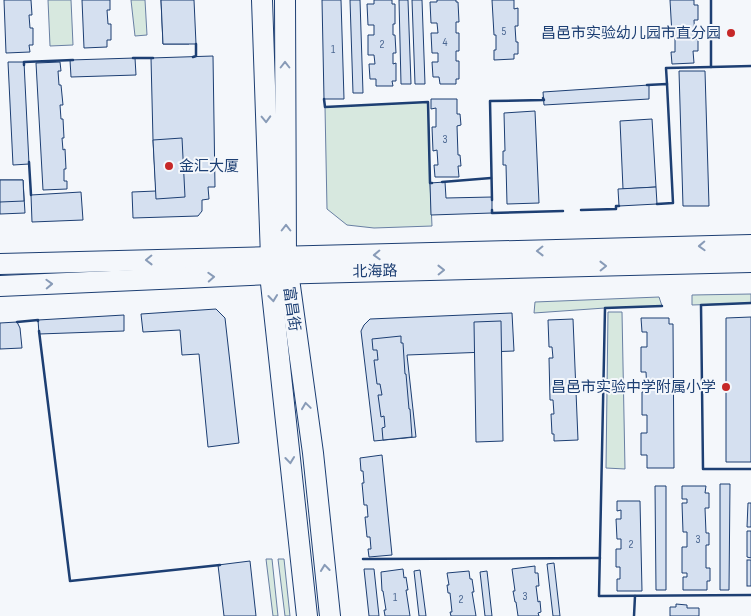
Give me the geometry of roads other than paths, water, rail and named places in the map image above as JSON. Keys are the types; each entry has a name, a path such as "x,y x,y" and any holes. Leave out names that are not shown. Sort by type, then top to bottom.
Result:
{"main road":[{"name":"富昌街","path":"262,0 278,266 307,616"},
{"name":"富昌街","path":"284,0 278,266 313,453 330,616"},
{"name":"北海路","path":"0,286 278,266 751,245"},
{"name":"北海路","path":"0,264 278,266 751,262"}],"place":[{"name":"昌邑市实验幼儿园市直分园","path":"731,33"},
{"name":"金汇大厦","path":"169,166"},
{"name":"昌邑市实验中学附属小学","path":"726,387"}]}
